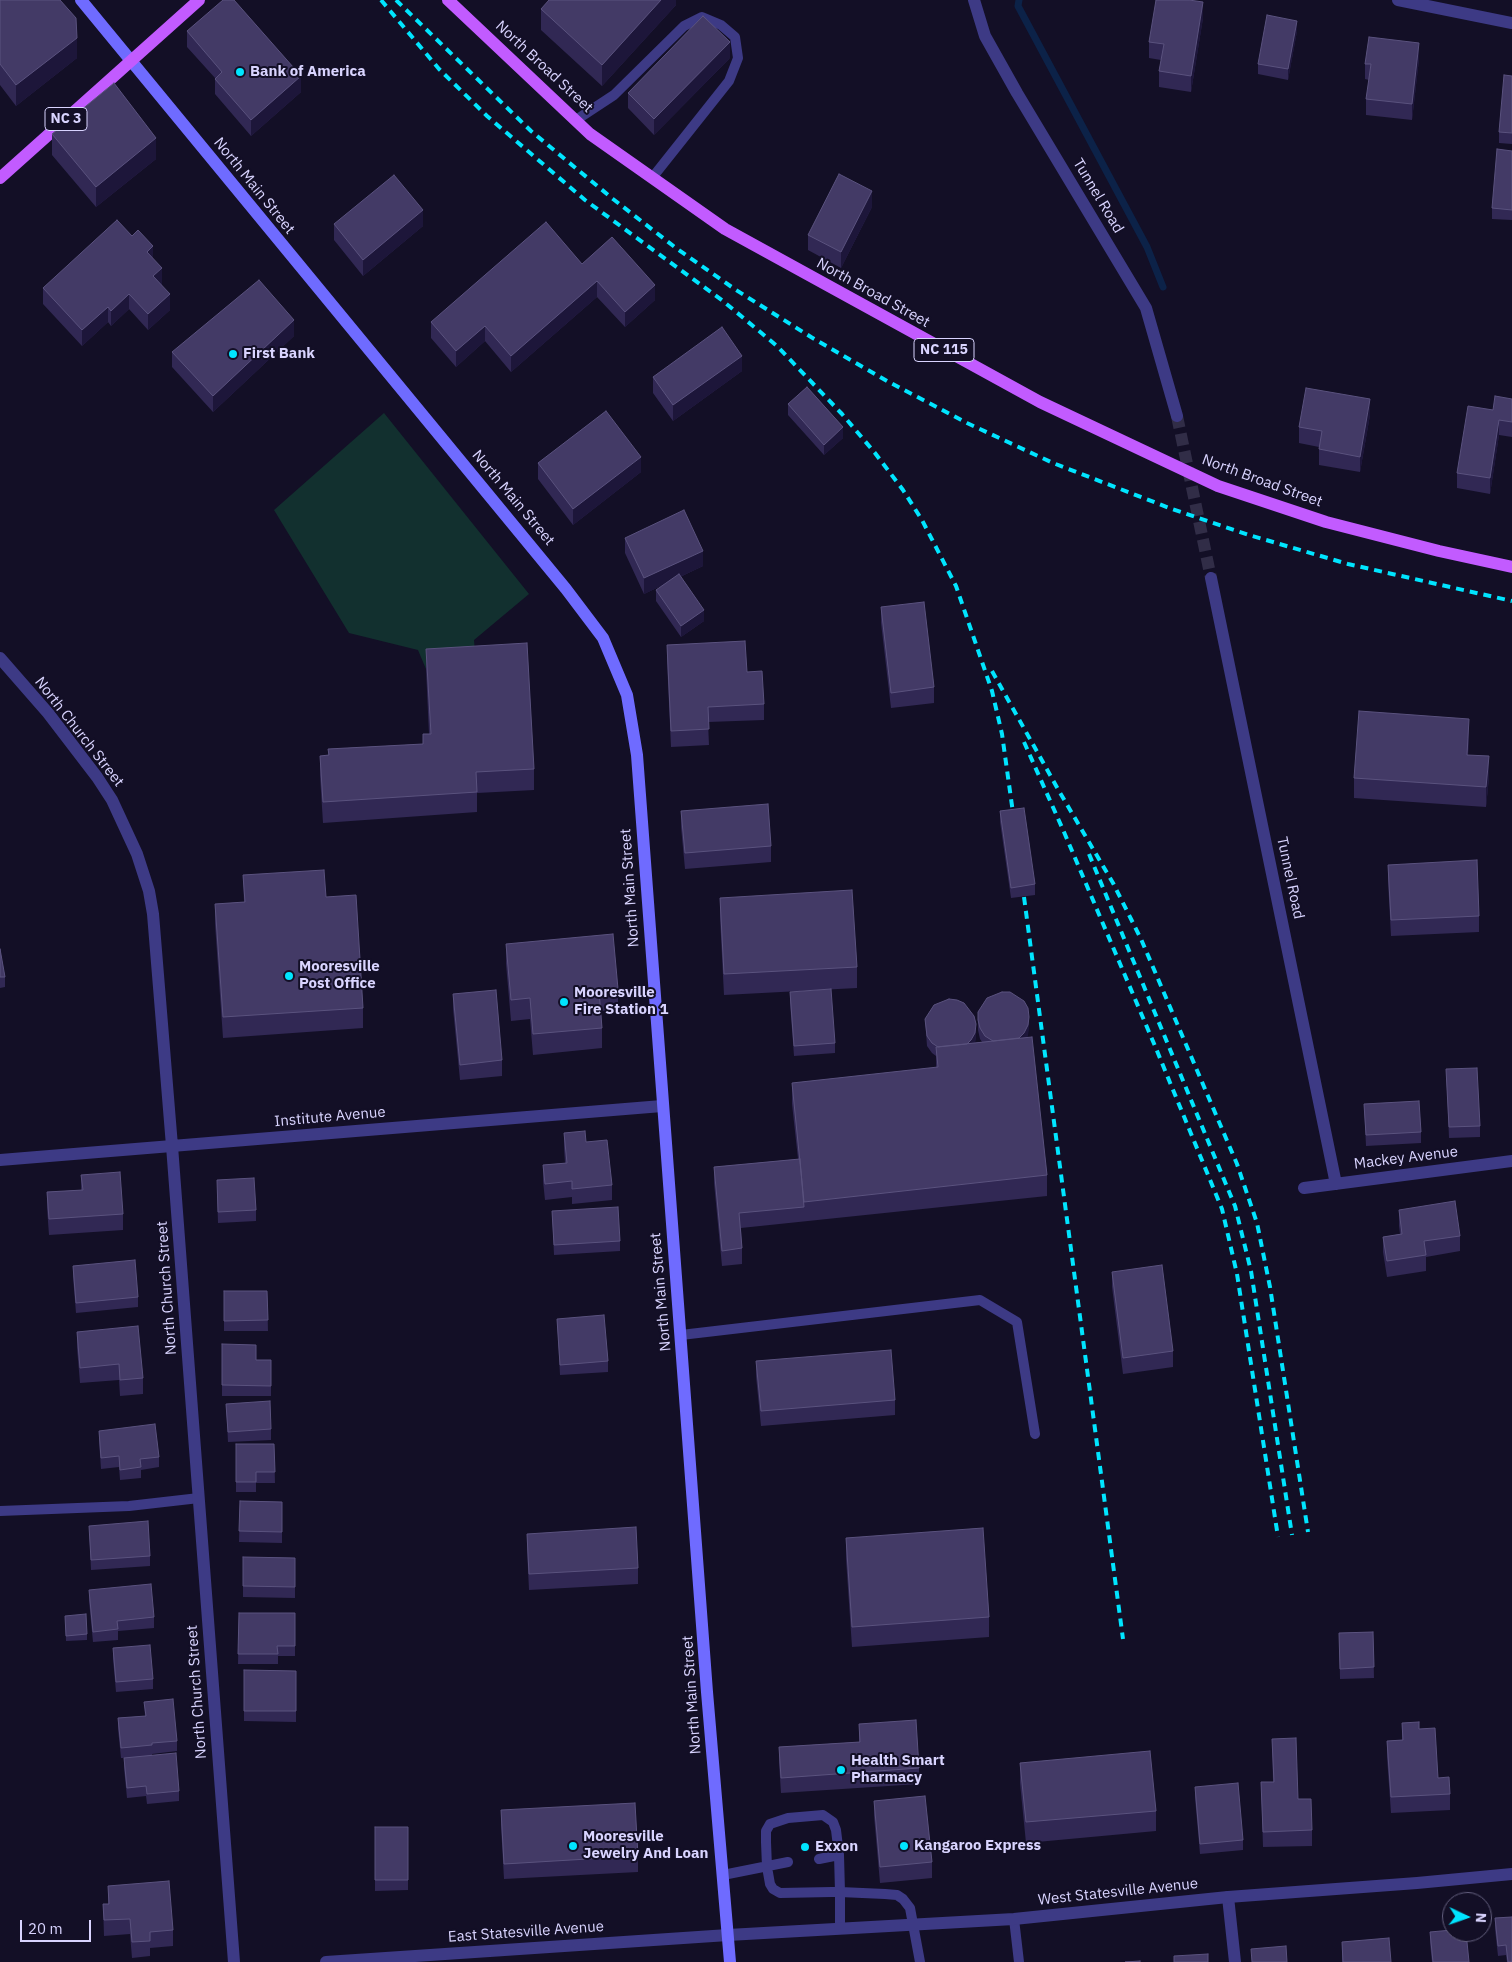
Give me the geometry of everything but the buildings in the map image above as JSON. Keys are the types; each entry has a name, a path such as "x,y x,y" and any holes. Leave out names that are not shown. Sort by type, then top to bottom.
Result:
{"main road":[{"name":"North Main Street","path":"81,0 561,583 603,638 627,694 637,755 662,1106 730,1962"},
{"name":"NC 3","path":"0,178 199,0"},
{"name":"North Broad Street","path":"448,0 590,134 725,229 1040,402 1218,486 1326,522 1439,551 1512,567"}],"street":[{"name":"Tunnel Road","path":"974,0 985,36 1012,85 1146,308 1177,416"},
{"path":"1398,0 1512,23"},
{"name":"Tunnel Road","path":"1211,578 1336,1184"},
{"name":"North Church Street","path":"0,658 48,713 97,777 112,800 137,854 149,892 153,914 234,1962"},
{"name":"Institute Avenue","path":"0,1160 662,1106"},
{"name":"Mackey Avenue","path":"1304,1188 1512,1161"},
{"name":"West Statesville Avenue","path":"728,1935 1014,1919 1228,1897 1512,1874"},
{"path":"1228,1897 1235,1962"},
{"name":"East Statesville Avenue","path":"326,1962 468,1957 728,1935"}],"lane":[{"path":"576,120 614,95 684,26 702,17 721,25 735,36 738,58 729,81 652,178"},
{"path":"680,1335 980,1300 1016,1322 1035,1434"},
{"path":"0,1511 129,1506 199,1498"},
{"path":"840,1928 840,1892 839,1854 833,1822 823,1815 788,1818 770,1824 766,1831 767,1867 770,1884 773,1889 780,1893 840,1892 897,1895 904,1899 910,1908 915,1925 920,1962"},
{"path":"819,1859 839,1854"},
{"path":"722,1875 788,1862"},
{"path":"1014,1919 1018,1962"}],"green space":[{"path":"384,413 529,594 474,640 476,667 426,669 418,650 349,633 274,510"}],"waterway":[{"path":"1019,0 1018,6 1147,247 1163,287"}],"tunnel":[{"path":"1177,416 1211,578"}],"railway":[{"path":"381,0 439,69 487,116 585,200 723,301 777,346 842,414 875,453 903,490 922,520 956,586 992,691 1002,734 1014,820"},
{"path":"396,0 531,131 676,248 736,290 811,337 887,381 967,423 1053,463 1172,509 1249,535 1348,564 1512,601"},
{"path":"992,671 1113,883 1141,939 1237,1164 1257,1223 1270,1287 1308,1532"},
{"path":"1024,742 1155,1046 1222,1209 1237,1274 1278,1537"},
{"path":"1089,854 1235,1206 1251,1271 1292,1535"},
{"path":"1024,897 1123,1639"}],"place":[{"name":"Bank of America","path":"240,72"},
{"name":"First Bank","path":"233,354"},
{"name":"Mooresville Post Office","path":"289,976"},
{"name":"Mooresville Fire Station 1","path":"564,1002"},
{"name":"Health Smart Pharmacy","path":"841,1770"},
{"name":"Mooresville Jewelry And Loan","path":"573,1846"},
{"name":"Kangaroo Express","path":"904,1846"},
{"name":"Exxon","path":"805,1847"}]}
